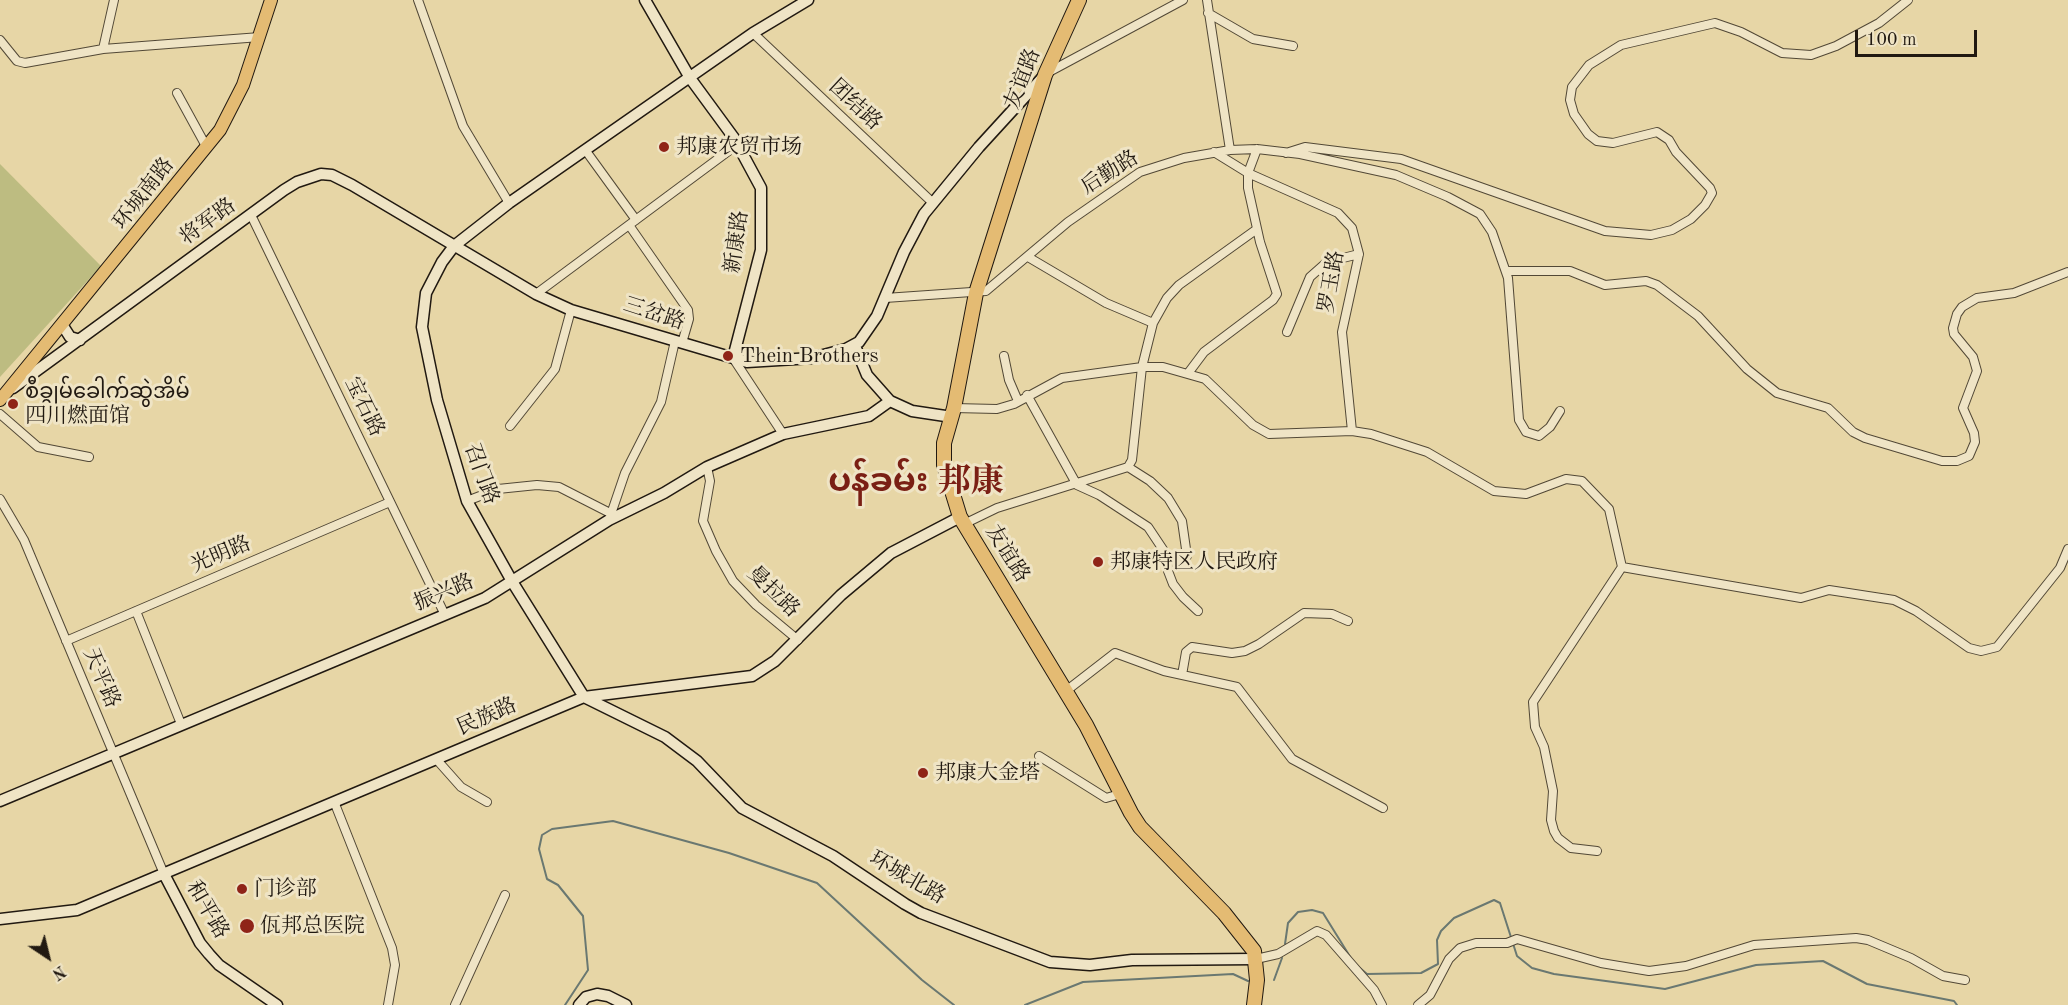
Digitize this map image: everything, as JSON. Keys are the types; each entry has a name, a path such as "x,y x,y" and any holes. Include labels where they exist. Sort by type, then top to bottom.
{"highway":[{"name":"友谊路","path":"1079,0 1045,75 976,293 953,412 944,443 944,465 962,520 1066,691 1140,827 1224,912 1242,935 1256,959"},
{"path":"1254,1005 1256,959"}],"main road":[{"name":"环城南路","path":"4,396 63,326 232,111 271,0"},
{"name":"新康路","path":"645,0 690,78 738,144 760,188 761,250 733,358"},
{"path":"454,246 509,203 753,33 808,0"},
{"path":"953,412 912,411 890,401 867,375 855,346 877,316 915,228 933,203 1045,75"},
{"name":"将军路","path":"4,396 297,182 321,174 332,175 352,184 454,246"},
{"name":"三岔路","path":"454,246 536,294 571,310 733,358 763,363 812,358 855,346"},
{"name":"召门路","path":"454,246 429,283 423,303 422,327 437,400 467,501 513,583 584,697"},
{"path":"63,326 70,337 80,340"},
{"name":"振兴路","path":"0,801 485,598 513,583 610,516 664,493 707,467 783,434 869,416 890,401"},
{"name":"民族路","path":"0,920 77,910 335,804 584,697 752,676 776,661 841,595 891,553 962,520"},
{"name":"环城北路","path":"584,697 665,737 697,761 742,808 833,856 905,904 1031,956 1050,962 1090,965 1132,960 1256,959"},
{"name":"和平路","path":"164,874 200,943 209,954 219,965 277,1005"},
{"path":"579,1005 586,998 597,994 608,996 626,1005"}],"street":[{"path":"103,49 114,0"},
{"path":"417,0 463,126 509,203"},
{"path":"1045,75 1183,0"},
{"path":"1207,0 1230,150"},
{"path":"1286,153 1305,147 1401,159 1605,231 1651,235 1672,230 1691,219 1705,205 1712,192 1710,188 1676,152 1669,140 1657,132 1613,143 1597,141 1588,134 1574,114 1570,100 1572,87 1588,65 1621,45 1715,23 1741,32 1782,53 1810,55 1836,46 1879,23 1908,0"},
{"path":"1208,13 1254,39 1293,46"},
{"name":"团结路","path":"753,33 933,203"},
{"path":"0,40 17,61 24,63 103,49 260,36"},
{"path":"177,93 206,146"},
{"path":"536,294 738,144"},
{"path":"1190,372 1204,352 1276,298 1248,188 1248,173 1257,149"},
{"name":"后勤路","path":"885,298 976,293 991,288 1068,222 1140,172 1184,158 1214,152 1257,149 1286,153"},
{"path":"467,501 498,489 537,485 559,487 610,516 625,473 661,402 679,342 689,319 688,310 586,151"},
{"name":"罗玉路","path":"1214,152 1248,173 1338,213 1353,228 1359,254 1342,332 1352,430"},
{"path":"1286,153 1396,175 1470,207 1487,222 1506,271 1510,293 1519,420 1526,432 1539,436 1550,428 1560,411"},
{"name":"宝石路","path":"251,215 445,615"},
{"path":"962,520 1128,467 1132,460 1142,367 1153,323 1167,298 1179,285 1257,229"},
{"path":"1287,332 1310,277 1327,262 1359,254"},
{"path":"1028,257 1106,303 1153,323"},
{"path":"1506,271 1570,271 1605,285 1646,281 1657,285 1698,316 1747,369 1777,393 1828,408 1853,432 1865,438 1942,461 1957,461 1969,456 1975,442 1974,433 1963,408 1977,370 1973,357 1954,334 1953,328 1957,314 1977,298 2014,293 2068,272"},
{"path":"510,426 555,369 571,310"},
{"path":"1004,356 1009,380 1018,401"},
{"path":"733,358 783,434"},
{"path":"953,412 997,409 1018,401 1062,378 1142,367 1163,367 1190,372 1205,379 1253,425 1269,434 1352,430 1427,452 1494,491 1527,494 1566,479 1582,481 1609,509 1622,567 1533,702 1535,727 1544,747 1553,791 1551,820 1554,831 1558,838 1571,848 1597,850"},
{"path":"1027,395 1077,485 1100,495 1148,527 1166,554 1168,571 1173,584 1182,597 1198,611"},
{"path":"0,414 38,447 89,457"},
{"name":"曼拉路","path":"707,467 710,481 703,521 716,551 734,581 756,605 798,640"},
{"path":"1128,467 1150,481 1168,498 1182,521 1187,556"},
{"name":"天平路","path":"0,499 24,540 164,874"},
{"name":"光明路","path":"66,641 390,502"},
{"path":"1622,567 1801,598 1829,590 1894,600 1916,610 1968,648 1981,651 1997,647 2060,568 2068,549"},
{"path":"136,611 181,724"},
{"path":"1182,675 1186,652 1192,647 1232,653 1245,651 1259,645 1304,613 1332,614 1348,621"},
{"path":"1066,691 1115,653 1182,675 1237,687 1292,759 1383,808"},
{"path":"1039,756 1106,798 1120,794"},
{"path":"437,760 460,787 487,802"},
{"path":"335,804 392,948 395,965 388,1005"},
{"path":"455,1005 506,895"},
{"path":"1256,959 1278,954 1317,931 1326,935 1374,990 1382,1005"},
{"path":"1418,1005 1430,995 1449,959 1460,948 1476,943 1507,943 1517,939 1525,939 1602,963 1649,971 1686,966 1754,945 1856,938 1868,940 1911,958 1943,976 1965,980"}],"shaded area":[{"path":"0,164 101,266 0,377"}],"waterway":[{"path":"565,1005 588,970 583,916 558,885 547,879 539,849 542,835 552,829 613,821 729,853 817,883 922,980 954,1005"},
{"path":"1285,944 1288,923 1298,912 1312,910 1323,913 1354,963 1367,974 1421,973 1438,964 1437,940 1441,931 1454,918 1494,900 1500,903 1517,956 1532,968 1554,974 1665,989 1756,965 1823,961 1867,984 1954,1001 1957,1005"},
{"path":"1274,980 1282,958"},
{"path":"1025,1005 1083,982 1233,974 1248,981"}],"place":[{"name":"邦康农贸市场","path":"664,147"},
{"name":"Thein Brothers","path":"728,356"},
{"name":"စီချွမ်ခေါက်ဆွဲအိမ် 四川燃面馆","path":"13,404"},
{"name":"邦康特区人民政府","path":"1098,562"},
{"name":"邦康大金塔","path":"923,773"},
{"name":"门诊部","path":"242,889"},
{"name":"佤邦总医院","path":"247,926"}],"district":[{"name":"ပန်ခမ်း 邦康","path":"916,482"}]}
